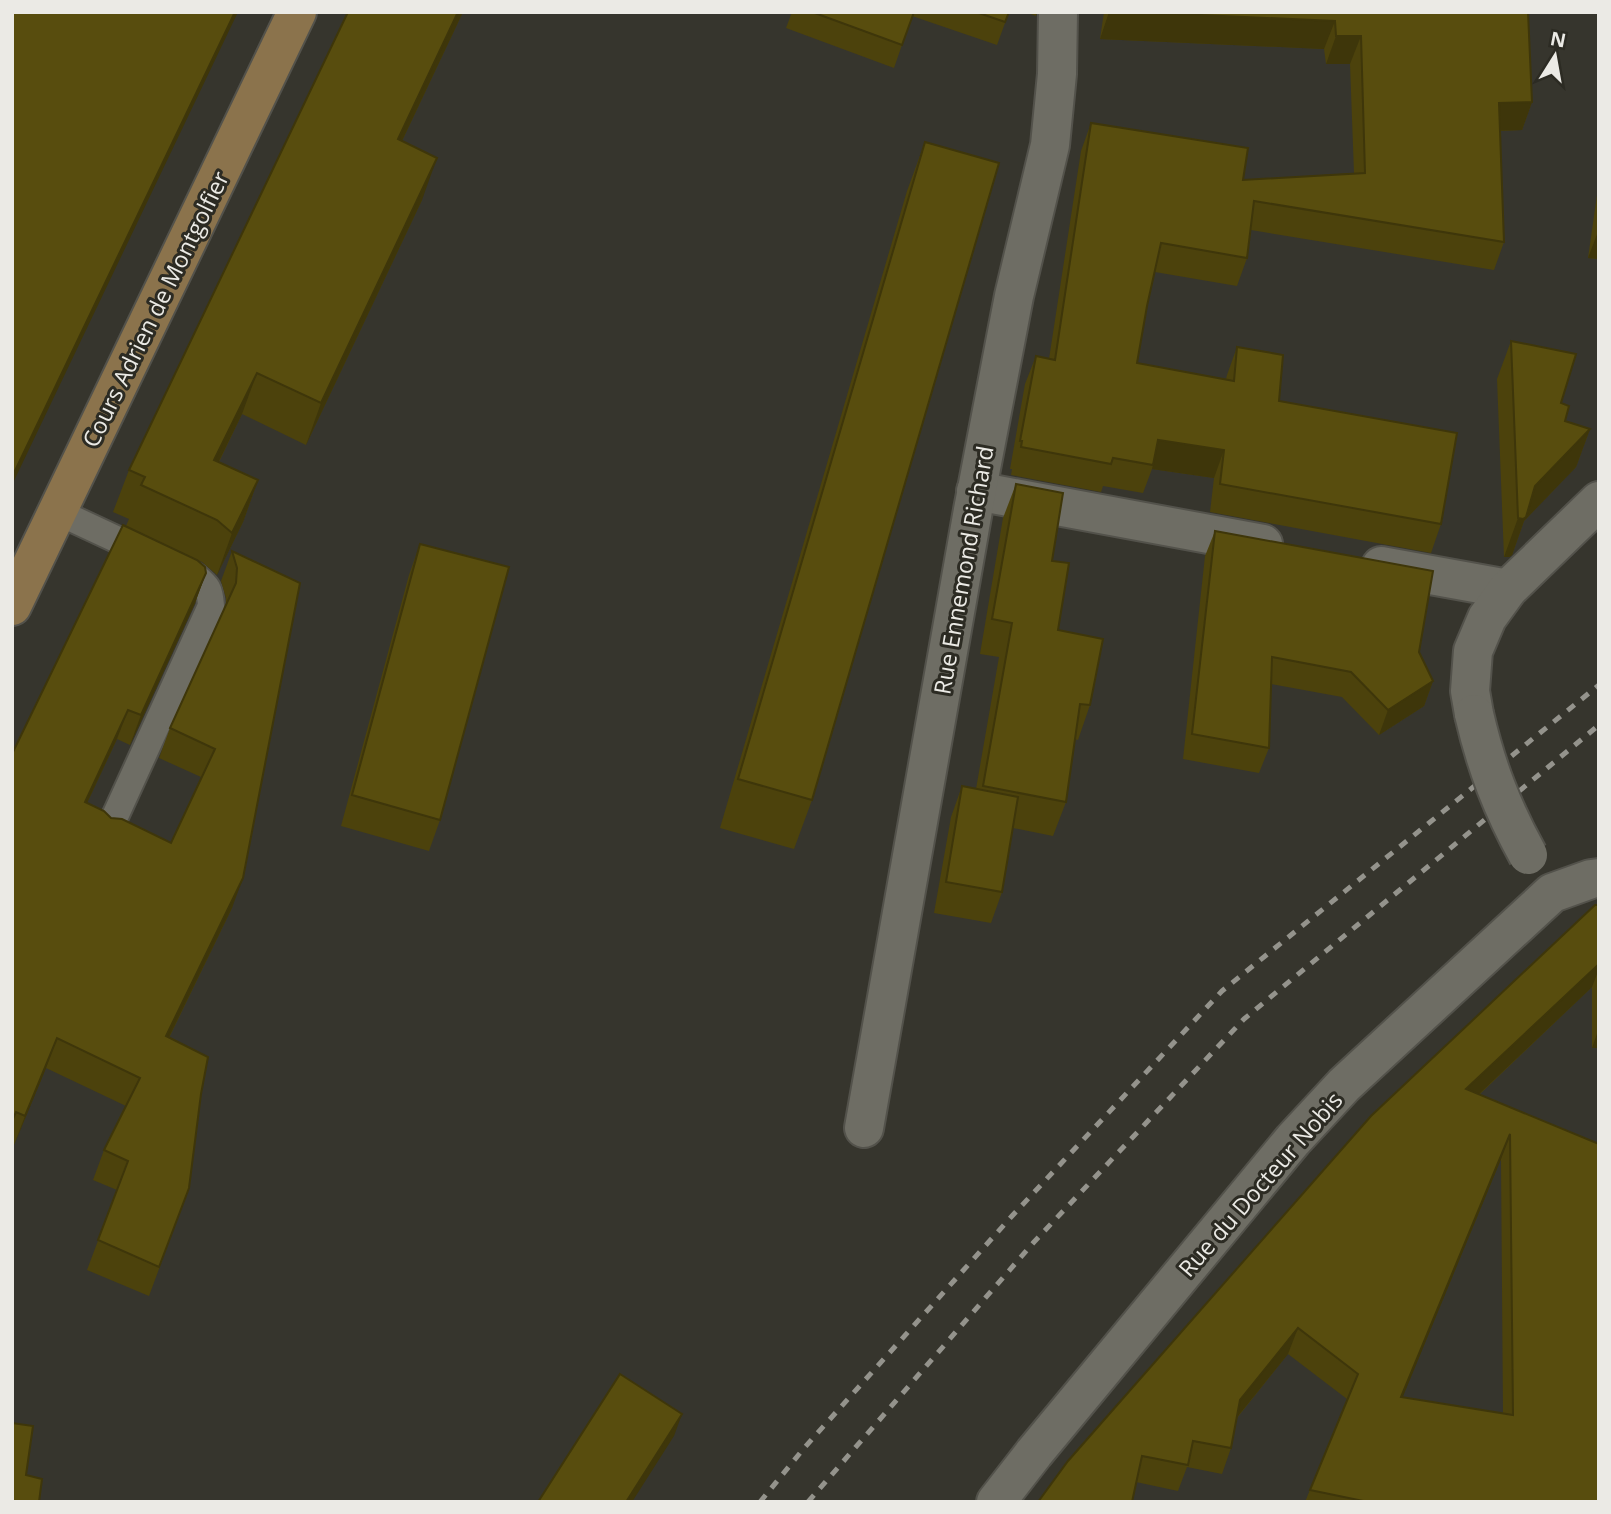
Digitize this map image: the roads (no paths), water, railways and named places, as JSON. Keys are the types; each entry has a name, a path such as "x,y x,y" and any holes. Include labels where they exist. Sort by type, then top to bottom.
{"main road":[{"name":"Cours Adrien de Montgolfier","path":"12,606 298,12"}],"street":[{"name":"Rue Ennemond Richard","path":"864,1128 976,491 1014,296 1050,145 1057,74 1058,12"},
{"path":"976,491 1290,549"},
{"path":"1599,501 1507,589 1487,618 1474,651 1471,691 1480,742 1494,787 1528,855 1552,893 1599,878"},
{"path":"1344,559 1507,589"},
{"name":"Rue du Docteur Nobis","path":"996,1502 1293,1140 1344,1085 1552,893"}],"lane":[{"path":"58,512 195,576 208,587 211,596 211,606 107,834"}],"railway":[{"path":"760,1502 805,1447 1012,1216 1222,991 1599,685"},
{"path":"808,1502 1034,1242 1244,1019 1599,725"}]}
